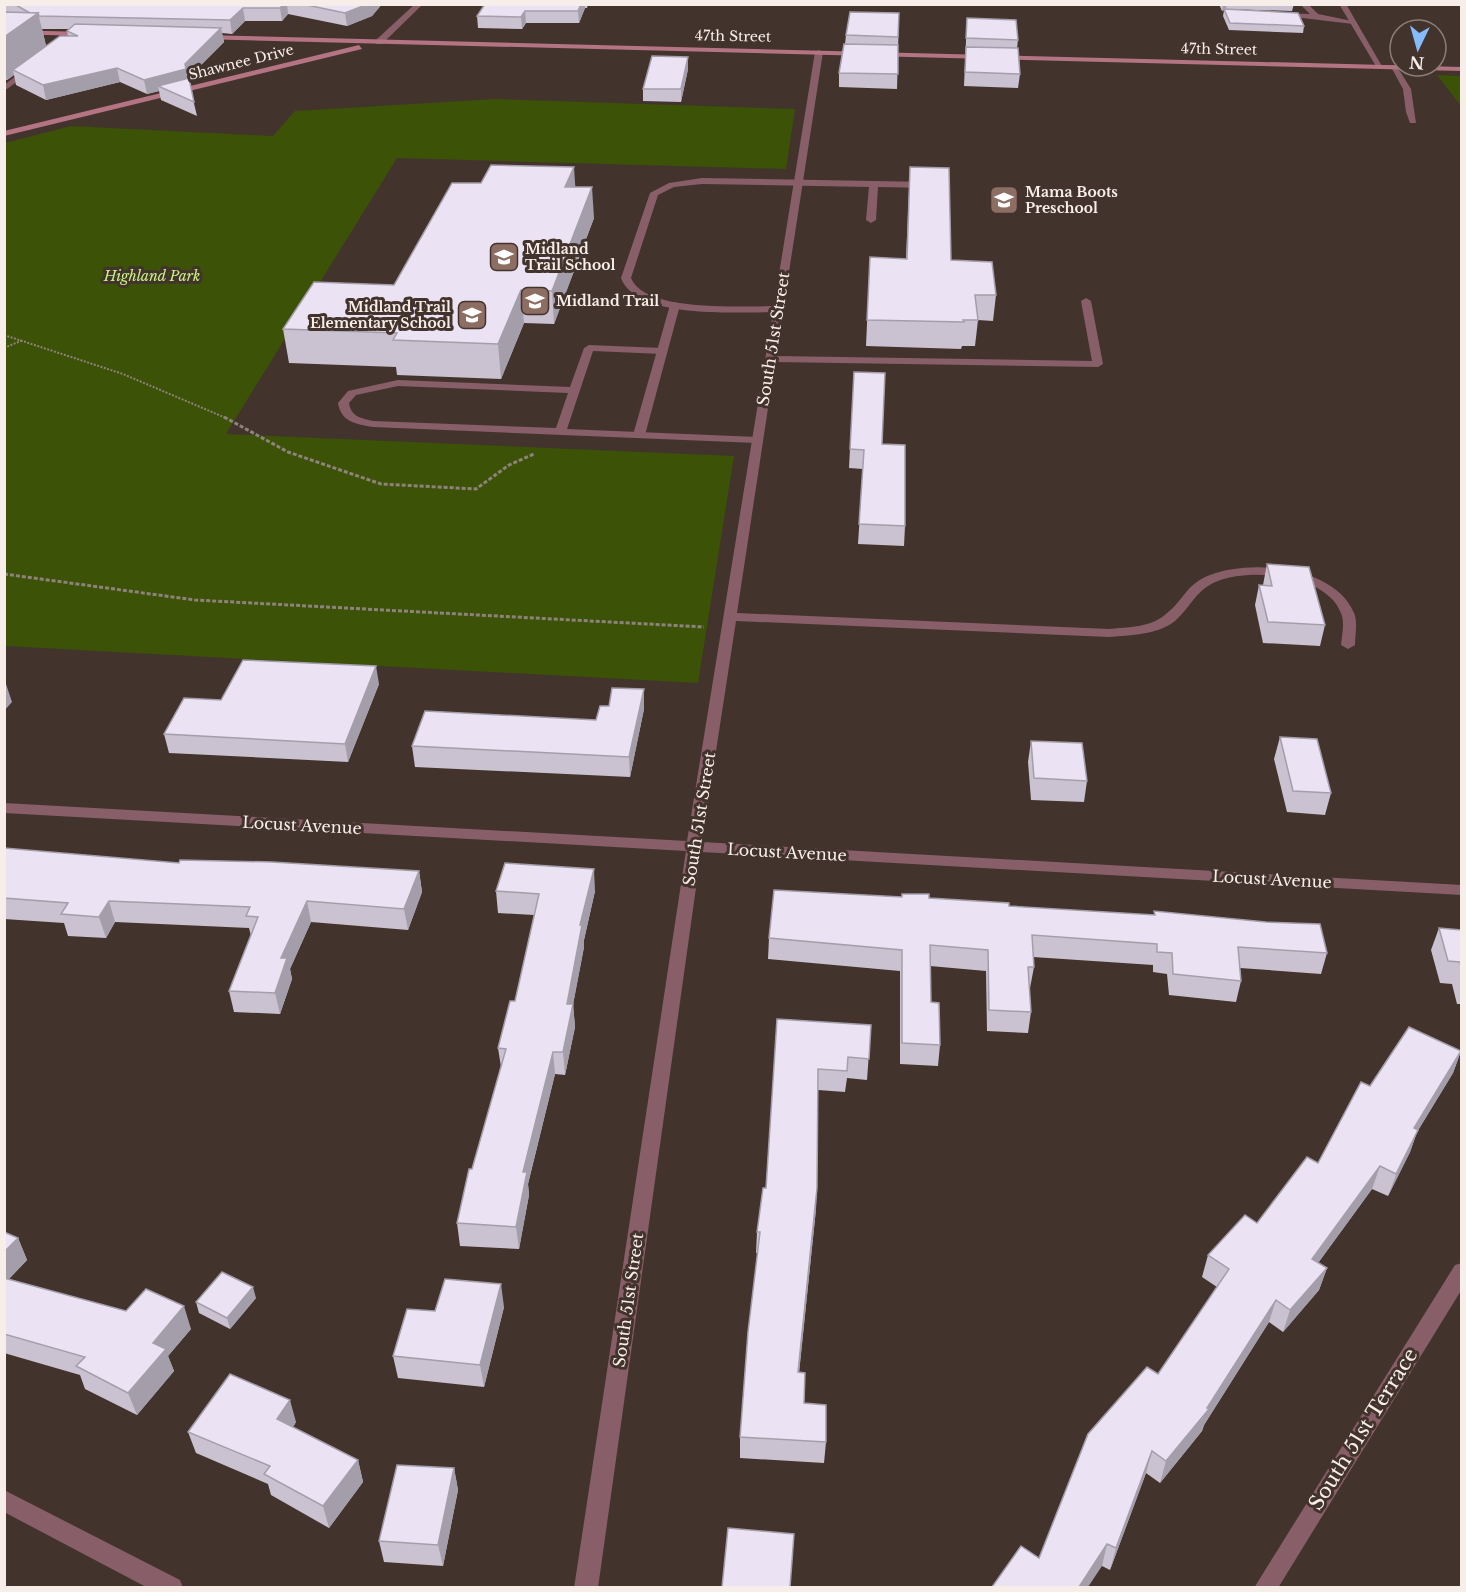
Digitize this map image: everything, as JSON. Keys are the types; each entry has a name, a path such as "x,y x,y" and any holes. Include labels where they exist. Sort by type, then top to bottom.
{"main road":[{"path":"4,32 99,34"},
{"name":"47th Street","path":"189,37 1388,67"},
{"path":"304,60 316,45 306,40"},
{"name":"Shawnee Drive","path":"4,134 379,42"}],"street":[{"path":"379,42 420,4"},
{"path":"1303,4 1316,16"},
{"path":"1342,4 1380,66"},
{"path":"1271,14 1316,16 1353,22"},
{"path":"64,43 76,34"},
{"name":"South 51st Street","path":"586,1587 694,846 819,52"},
{"path":"4,89 39,63"},
{"path":"1400,78 1408,90 1407,110 1413,121"},
{"path":"777,309 675,305 647,298 631,289 626,279 654,194 672,185 702,181 933,185"},
{"path":"872,220 874,184"},
{"path":"770,359 1098,364 1086,301"},
{"path":"639,435 675,305"},
{"path":"560,432 589,348 662,351"},
{"path":"575,390 398,383 352,393 343,403 344,412 352,420 373,424 757,440"},
{"path":"730,623 1108,633 1150,628 1170,618 1200,585 1227,574 1257,572 1303,576 1334,592 1348,613 1348,645"},
{"name":"Locust Avenue","path":"4,808 1461,890"},
{"name":"South 51st Terrace","path":"1265,1587 1461,1270"},
{"path":"4,1500 172,1587"}],"path":[{"path":"4,335 24,339 123,374 211,410 288,452 381,484 476,489 509,465 540,451"},
{"path":"4,348 24,339"},
{"path":"4,574 195,600 730,623"}],"green space":[{"path":"1461,76 1461,106 1439,78"},
{"name":"Highland Park","path":"496,99 795,109 786,169 397,158 226,434 734,456 698,683 5,646 5,143 71,126 273,136 295,111"}],"building":[{"path":"14,4 284,4 280,8 243,8 230,20 39,16 38,13 30,13"},
{"path":"302,4 368,4 345,13"},
{"path":"485,4 581,4 578,11 525,11 521,17 477,16"},
{"path":"1224,9 1298,13 1304,26 1230,23"},
{"path":"4,12 38,13 4,37"},
{"path":"850,12 899,13 898,37 846,35"},
{"path":"967,18 1016,20 1018,40 966,38"},
{"path":"75,24 221,28 185,64 186,69 144,80 117,68 43,85 13,70 60,36 78,36 67,31"},
{"path":"844,44 898,45 898,74 839,73"},
{"path":"966,47 1018,48 1020,74 965,72"},
{"path":"652,56 688,57 681,89 643,89"},
{"path":"189,78 194,102 158,86"},
{"path":"491,165 574,167 565,187 592,187 552,291 521,290 498,344 393,340 397,333 283,329 314,282 394,285 452,183 481,183"},
{"path":"910,167 949,168 951,260 992,262 996,295 975,295 978,320 963,320 964,322 867,320 870,257 907,259"},
{"path":"854,372 885,373 882,444 905,445 905,526 859,524 864,450 850,449"},
{"path":"1267,564 1309,567 1325,625 1268,622 1259,585 1272,586"},
{"path":"243,660 376,666 345,744 164,734 184,698 221,700"},
{"path":"612,688 644,689 629,757 412,746 425,711 596,720 600,706 609,706"},
{"path":"1280,737 1317,739 1331,793 1293,791"},
{"path":"1031,741 1082,743 1087,781 1034,778"},
{"path":"4,848 179,863 180,860 272,862 419,871 404,909 307,901 281,958 287,958 275,993 229,991 258,917 246,916 250,907 109,901 99,917 61,914 68,903 4,898"},
{"path":"505,863 594,869 580,925 582,925 567,1004 573,1004 563,1052 553,1052 523,1172 527,1172 516,1227 457,1223 469,1169 472,1169 506,1049 498,1048 510,1001 515,1001 539,894 496,891"},
{"path":"774,890 902,897 902,894 929,894 929,898 1009,903 1009,906 1155,915 1154,911 1266,922 1320,924 1327,953 1238,947 1241,981 1173,974 1172,953 1157,952 1157,944 1032,935 1034,967 1028,967 1031,1012 989,1010 988,950 930,945 931,1002 939,1003 940,1045 902,1043 902,950 769,938"},
{"path":"1439,928 1461,930 1461,968 1460,962 1448,961"},
{"path":"777,1019 871,1025 869,1059 848,1057 847,1071 818,1069 817,1188 798,1372 805,1373 804,1403 826,1405 826,1442 740,1437 748,1332 760,1232 757,1232 763,1188 766,1188"},
{"path":"1409,1027 1461,1051 1414,1128 1418,1130 1396,1174 1380,1166 1312,1259 1327,1268 1290,1310 1276,1300 1207,1408 1209,1409 1166,1461 1152,1451 1116,1548 1107,1544 1079,1587 992,1587 1021,1546 1039,1558 1088,1434 1147,1367 1158,1374 1229,1269 1208,1255 1245,1215 1257,1223 1307,1157 1318,1163 1361,1082 1370,1086"},
{"path":"4,1232 18,1238 4,1252"},
{"path":"222,1272 253,1287 227,1318 196,1302"},
{"path":"4,1278 126,1311 146,1289 184,1306 153,1343 166,1349 128,1393 76,1366 85,1357 4,1334"},
{"path":"445,1279 501,1284 480,1365 393,1356 407,1309 435,1311"},
{"path":"230,1374 290,1400 277,1419 358,1460 323,1506 264,1474 270,1466 188,1432"},
{"path":"397,1465 454,1468 438,1545 379,1541"},
{"path":"728,1528 794,1534 790,1587 722,1587"}],"place":[{"name":"Mama Boots Preschool","path":"1004,200"},
{"name":"Midland Trail School","path":"504,257"},
{"name":"Midland Trail","path":"535,301"},
{"name":"Midland Trail Elementary School","path":"472,315"}]}
